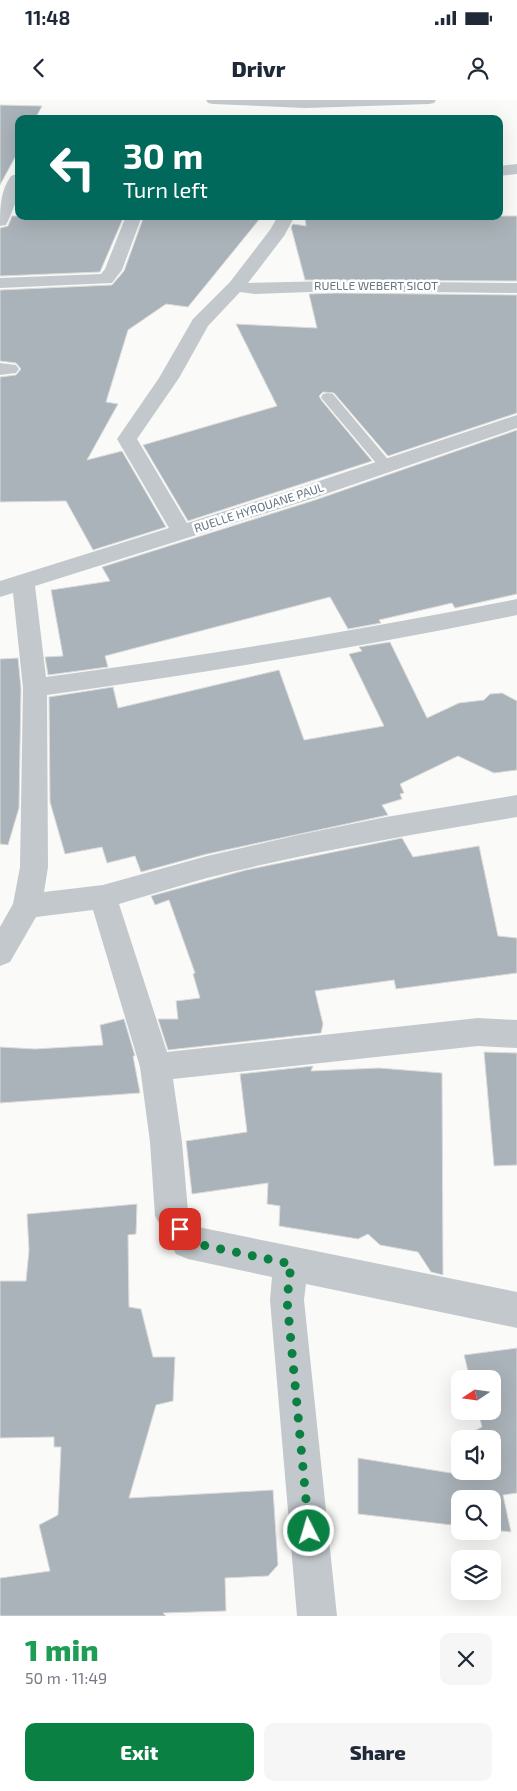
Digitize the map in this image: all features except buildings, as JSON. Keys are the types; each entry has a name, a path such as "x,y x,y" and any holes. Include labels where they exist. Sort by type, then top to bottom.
{"street":[{"path":"213,100 305,104 429,100"},
{"path":"503,171 517,169"},
{"path":"0,178 15,179"},
{"path":"0,221 15,186"},
{"path":"0,283 106,278 113,270 132,220"},
{"path":"182,532 126,439 169,378 200,323 236,286 278,232 285,220"},
{"name":"RUELLE WEBERT SICOT","path":"236,286 255,289 336,286 517,288"},
{"name":"RUELLE HYROUANE PAUL","path":"0,589 306,493 517,421"},
{"path":"0,953 27,906 34,867 35,688 23,583"},
{"path":"35,688 149,672 363,637 517,607"},
{"path":"27,906 103,897 207,867 298,846 386,828 517,806"},
{"path":"103,897 156,1067 166,1142 172,1216 188,1242 517,1310"},
{"path":"156,1067 478,1032 517,1034"},
{"path":"291,1264 287,1300 317,1616"}],"lane":[{"path":"328,397 386,466"}],"route":[{"path":"180,1229 188,1242 291,1264 287,1300 309,1531"}]}
